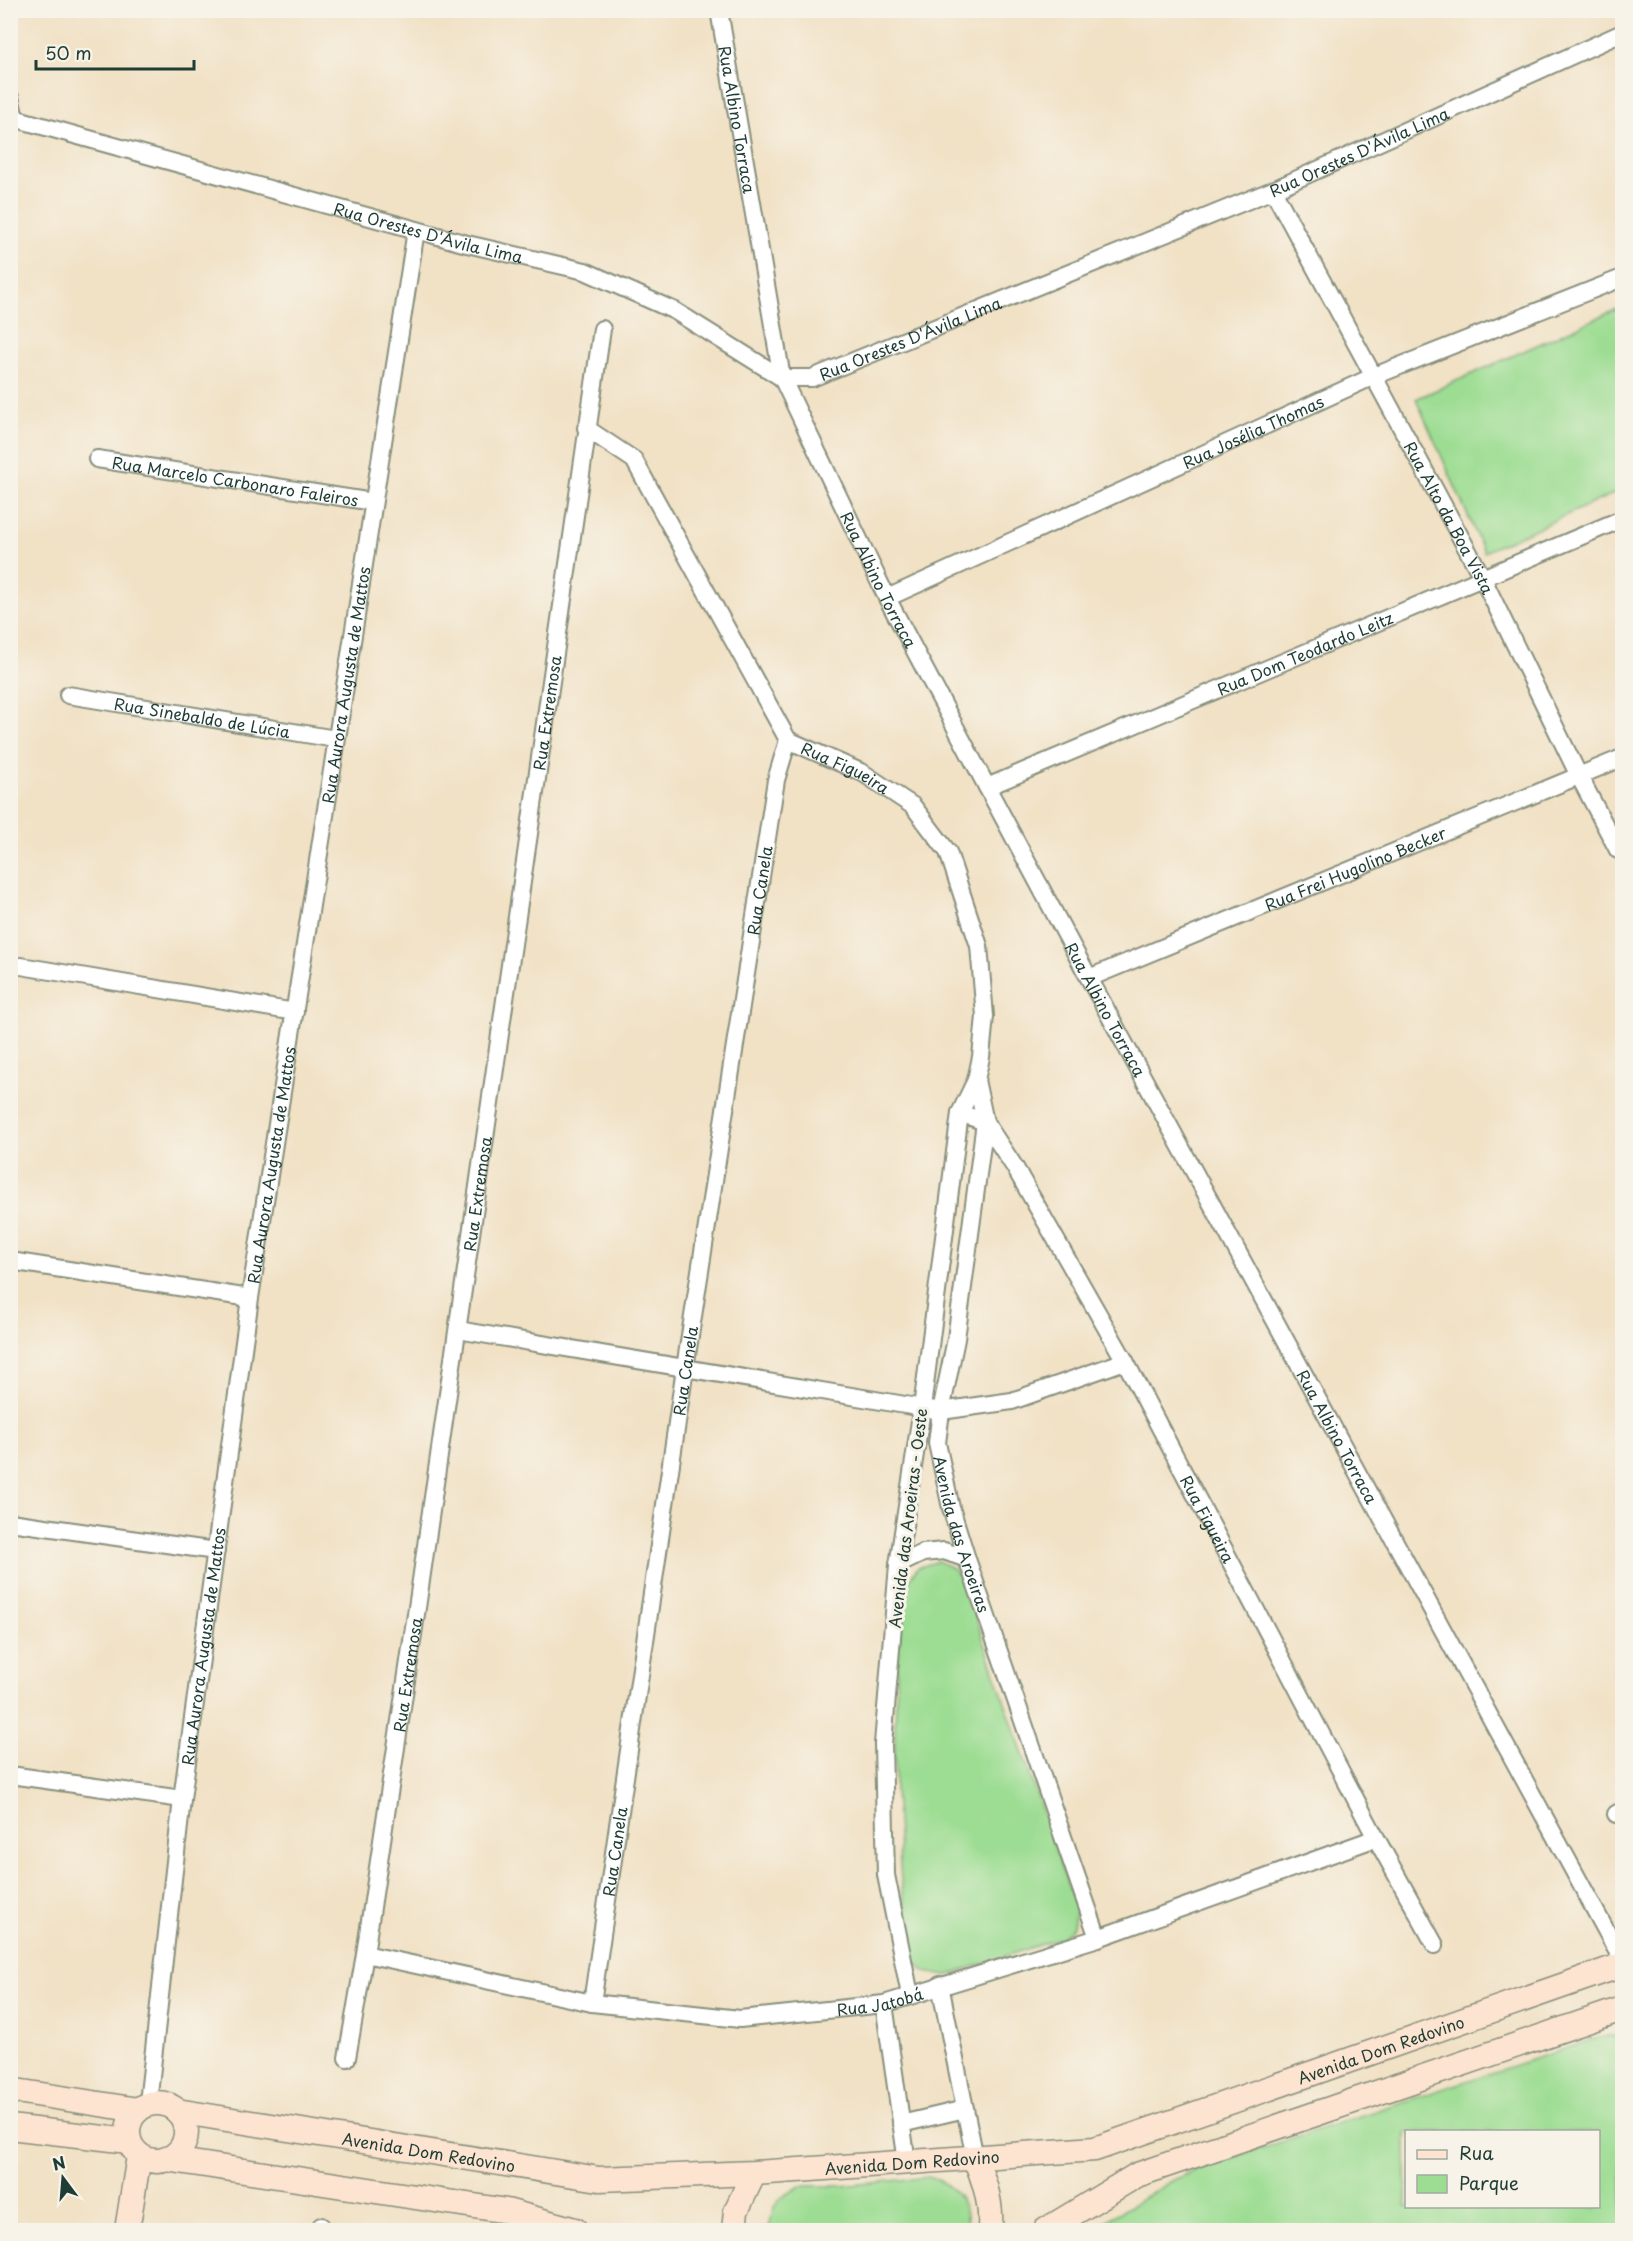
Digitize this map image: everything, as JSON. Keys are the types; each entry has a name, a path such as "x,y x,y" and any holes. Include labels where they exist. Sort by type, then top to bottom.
{"street":[{"name":"Rua Albino Torraca","path":"718,10 782,378 887,598 987,787 1623,1960"},
{"name":"Rua Orestes D'Ávila Lima","path":"13,117 466,244 585,271 675,311 782,378 812,378 1273,190 1623,33"},
{"path":"10,98 13,117"},
{"name":"Rua Alto da Boa Vista","path":"1273,190 1482,577 1579,776 1618,850"},
{"name":"Rua Aurora Augusta de Mattos","path":"143,2107 250,1298 416,230"},
{"name":"Rua Josélia Thomas","path":"887,598 1372,377 1623,278"},
{"name":"Rua Extremosa","path":"347,2058 365,1954 458,1330 550,700 586,428 602,330"},
{"name":"Rua Figueira","path":"586,428 634,460 788,740 863,773 914,806 948,852 979,946 985,1016 981,1058 976,1080"},
{"name":"Rua Marcelo Carbonaro Faleiros","path":"97,459 373,502"},
{"name":"Rua Dom Teodardo Leitz","path":"987,787 1623,519"},
{"name":"Rua Sinebaldo de Lúcia","path":"68,695 336,739"},
{"name":"Rua Canela","path":"592,2003 776,780 788,740"},
{"name":"Rua Frei Hugolino Becker","path":"1089,978 1623,758"},
{"path":"21,966 295,1012"},
{"name":"Avenida das Aroeiras - Oeste","path":"910,1995 886,1875 883,1744 898,1565 922,1408 960,1113 976,1080"},
{"name":"Avenida das Aroeiras","path":"976,1080 985,1122 956,1339 941,1411 937,1443 951,1508 967,1559 1098,1938"},
{"path":"960,1113 985,1122"},
{"name":"Rua Figueira","path":"985,1122 1014,1166 1125,1361 1376,1839 1435,1945"},
{"path":"10,1261 250,1298"},
{"path":"458,1330 941,1411 1012,1401 1125,1361"},
{"path":"10,1522 216,1551"},
{"path":"898,1565 922,1554 944,1551 967,1559"},
{"path":"10,1775 182,1799"},
{"name":"Rua Jatobá","path":"365,1954 592,2003 740,2019 884,2004 1098,1938 1376,1839"},
{"name":"Avenida Dom Redovino","path":"177,2111 599,2179 754,2174 1095,2149 1623,1965"},
{"path":"940,1985 975,2158 992,2213 990,2230"},
{"path":"884,2004 907,2162"},
{"path":"1046,2230 1137,2175 1623,2009"},
{"path":"10,2090 143,2107 158,2102 169,2105 183,2118 185,2138 182,2147 175,2154 157,2161 148,2160 134,2148 10,2127"},
{"path":"128,2230 134,2148 129,2124 143,2107"},
{"path":"901,2124 965,2109"},
{"path":"166,2159 507,2211 575,2230"},
{"path":"734,2230 736,2211 754,2174"}],"green space":[{"path":"1622,307 1622,490 1484,552 1416,399"},
{"path":"938,1561 954,1569 964,1583 1076,1909 1073,1926 1063,1937 946,1976 926,1972 912,1960 901,1880 895,1791 898,1650 907,1583 917,1568"},
{"path":"1607,2035 1622,2038 1622,2230 1091,2230 1192,2171"},
{"path":"929,2177 946,2185 958,2196 965,2212 966,2230 768,2230 774,2207 781,2198 800,2186 842,2186"}]}
